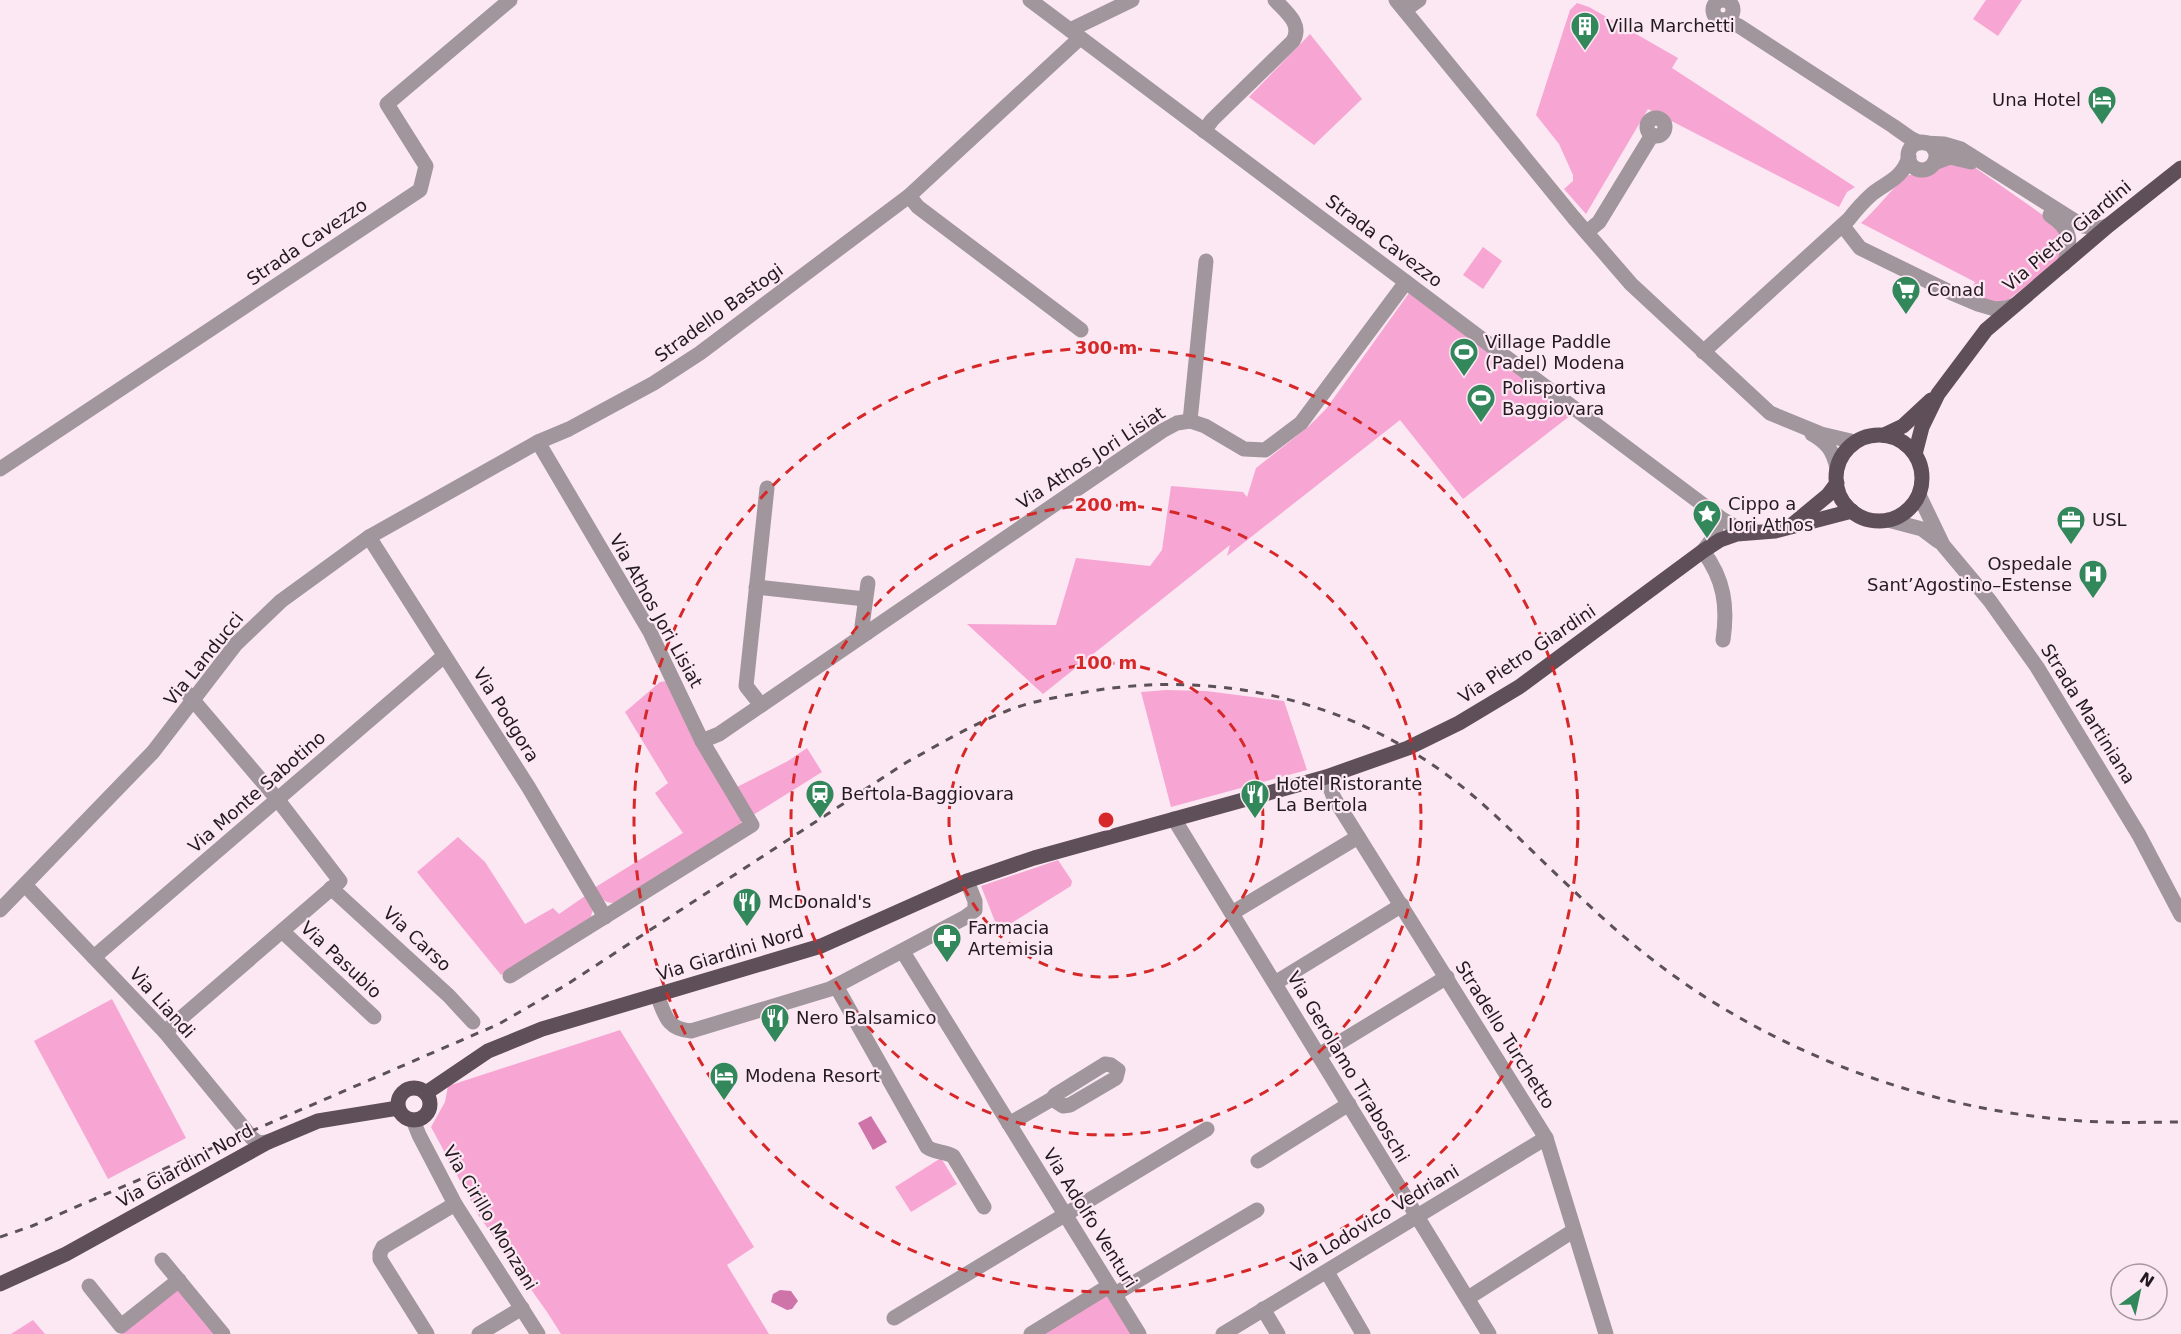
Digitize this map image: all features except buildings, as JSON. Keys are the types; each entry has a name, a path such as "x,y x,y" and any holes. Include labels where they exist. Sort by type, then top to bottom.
{"main road":[{"name":"Via Pietro Giardini","path":"1855,442 1867,436 1884,435 1903,426 1938,394 1986,330 2109,225 2181,168"},
{"name":"Via Pietro Giardini","path":"1919,495 1922,482 1921,467 1915,454 1922,427 1938,394"},
{"path":"1884,435 1900,440 1915,454"},
{"path":"1790,527 1828,495 1844,454 1855,442"},
{"path":"1837,476 1842,499 1852,511 1864,518 1877,521 1888,520 1906,511 1919,495"},
{"name":"Via Pietro Giardini","path":"1326,777 1408,748 1459,723 1519,687 1720,540 1737,534 1790,527 1852,511"},
{"name":"Via Giardini Nord","path":"0,1284 66,1254 268,1142 318,1121 398,1108 399,1098 405,1091 418,1089 426,1093 488,1051 542,1029 821,946 967,881 1070,847 1326,777"},
{"path":"398,1108 404,1117 413,1120 424,1117 430,1103 426,1093"}],"street":[{"name":"Strada Cavezzo","path":"0,469 420,190 426,166 387,104 510,0"},
{"name":"Strada Cavezzo","path":"1030,0 1714,513 1734,526 1761,532"},
{"name":"Stradello Bastogi","path":"538,442 568,429 654,383 700,353 909,196 1075,34 1132,0"},
{"path":"1204,130 1293,41 1297,34 1296,24 1275,0"},
{"path":"1419,0 1400,5 1631,284 1770,413 1821,434 1855,442"},
{"path":"1733,20 1902,133 1914,156 1925,170 1950,156 1969,161 2058,221 2066,229 2069,239 2064,264"},
{"path":"1587,232 1599,222 1652,135"},
{"path":"1703,352 1846,223 1856,209 1875,192 1884,188 1914,156 1944,144 1961,149 2084,226 2101,228 2109,225"},
{"path":"1914,156 1935,150 1934,163"},
{"path":"909,196 918,207 1081,330"},
{"path":"1846,223 1860,248 1978,304 1995,309 2015,305"},
{"name":"Via Athos Jori Lisiat","path":"1190,421 1206,261"},
{"name":"Via Athos Jori Lisiat","path":"538,442 650,632 702,741 719,735 1162,431 1177,423 1190,421 1205,426 1244,449 1265,450 1301,423 1406,282"},
{"path":"1797,425 1827,443 1834,453 1837,476"},
{"name":"Via Landucci","path":"0,910 153,752 191,697 249,631 281,601 369,537 538,442"},
{"path":"761,705 746,686 767,488"},
{"name":"Strada Martiniana","path":"1919,495 1943,545 1990,602 2037,667 2139,835 2181,915"},
{"path":"1714,513 1717,530 1703,551 1716,568 1723,596 1726,621 1723,640"},
{"name":"Strada Martiniana","path":"1888,520 1922,529 1943,545"},
{"name":"Via Podgora","path":"369,537 529,788 605,917"},
{"path":"867,583 862,626 867,633"},
{"path":"756,587 866,599"},
{"name":"Via Monte Sabotino","path":"94,957 444,656"},
{"name":"Via Carso","path":"191,697 278,800 336,884 473,1022"},
{"path":"510,976 752,825 702,741"},
{"name":"Stradello Turchetto","path":"1326,777 1334,798 1546,1138 1606,1334"},
{"name":"Via Gerolamo Tiraboschi","path":"1174,819 1489,1334"},
{"path":"1232,913 1358,837"},
{"path":"657,995 668,1022 683,1031 691,1031 836,986 903,952 975,910 975,902 967,881"},
{"name":"Via Pasubio","path":"165,1032 336,884"},
{"name":"Via Liandi","path":"25,885 165,1032 252,1138 259,1143 268,1142"},
{"path":"1275,983 1401,905"},
{"name":"Via Pasubio","path":"282,931 374,1017"},
{"name":"Via Adolfo Venturi","path":"903,952 1138,1334"},
{"path":"1319,1054 1446,977"},
{"path":"836,986 927,1147 933,1151 949,1153 953,1156 984,1207"},
{"path":"1009,1124 1052,1099"},
{"path":"1258,1161 1349,1104"},
{"name":"Via Cirillo Monzani","path":"413,1120 455,1204 538,1334"},
{"path":"894,1318 1207,1128"},
{"name":"Via Lodovico Vedriani","path":"1223,1334 1546,1138"},
{"path":"427,1334 380,1258 380,1253 383,1247 455,1204"},
{"path":"1031,1334 1257,1210"},
{"path":"1468,1298 1573,1231"},
{"path":"162,1260 223,1334"},
{"path":"1327,1272 1363,1334"},
{"path":"89,1286 121,1326 179,1281"},
{"path":"479,1334 522,1308"},
{"path":"1263,1310 1278,1334"}],"shaded area":[{"path":"1986,0 2022,0 1998,36 1973,19"},
{"path":"1577,3 1589,7 1678,58 1672,68 1855,187 1847,192 1839,207 1648,109 1586,214 1564,189 1573,181 1573,175 1559,144 1536,115 1570,10"},
{"path":"1310,34 1362,99 1314,145 1249,97"},
{"path":"1946,161 1970,164 2057,225 2063,232 2062,254 2056,262 2007,301 1993,301 1974,295 1970,292 1975,282 1861,223 1908,175 1928,176 1936,172"},
{"path":"1483,247 1502,261 1483,289 1463,275"},
{"name":"Polisportiva Baggiovara","path":"1409,293 1571,415 1463,499 1400,420 1227,556 1230,545 1043,694 967,624 1056,625 1076,558 1150,566 1162,550 1171,486 1243,492 1247,497 1256,468 1308,427 1326,409"},
{"path":"666,681 742,819 740,826 616,903 608,902 600,897 594,888 683,833 655,793 668,783 625,712 660,682"},
{"path":"1206,691 1284,701 1307,770 1171,807 1141,692"},
{"path":"807,748 822,772 753,815 737,787 788,761"},
{"path":"458,837 485,862 525,924 553,908 559,914 585,896 593,909 591,917 501,975 417,872"},
{"path":"1058,860 1072,881 1071,886 1002,929 998,929 981,886"},
{"path":"112,999 186,1138 108,1179 34,1041"},
{"path":"620,1030 754,1247 727,1265 769,1334 561,1334 479,1216 431,1127 445,1102 448,1086"},
{"path":"871,1116 887,1142 873,1150 858,1123"},
{"path":"941,1158 957,1184 911,1212 895,1187"},
{"path":"182,1284 223,1334 120,1334"},
{"path":"1110,1286 1139,1334 1031,1334"},
{"path":"780,1290 791,1291 798,1301 792,1309 787,1310 771,1302 773,1294"},
{"path":"33,1320 45,1334 11,1334"}],"railway":[{"path":"0,1237 32,1226 499,1024 566,985 907,762 957,734 1009,710 1039,701 1142,685 1191,685 1240,690 1289,700 1336,714 1381,734 1424,759 1465,789 1606,921 1640,950 1694,990 1757,1028 1851,1070 1950,1101 2001,1111 2103,1122 2181,1122"}],"place":[{"name":"Villa Marchetti","path":"1585,52"},
{"name":"Una Hotel","path":"2102,126"},
{"name":"Conad","path":"1906,316"},
{"name":"Village Paddle (Padel) Modena","path":"1464,378"},
{"name":"Polisportiva Baggiovara","path":"1481,424"},
{"name":"Cippo a Iori Athos","path":"1707,540"},
{"name":"USL","path":"2071,546"},
{"name":"Ospedale Sant’Agostino–Estense","path":"2093,600"},
{"name":"Bertola-Baggiovara","path":"820,820"},
{"name":"Hotel Ristorante La Bertola","path":"1255,820"},
{"name":"McDonald's","path":"747,928"},
{"name":"Farmacia Artemisia","path":"947,964"},
{"name":"Nero Balsamico","path":"775,1044"},
{"name":"Modena Resort","path":"724,1102"}]}
